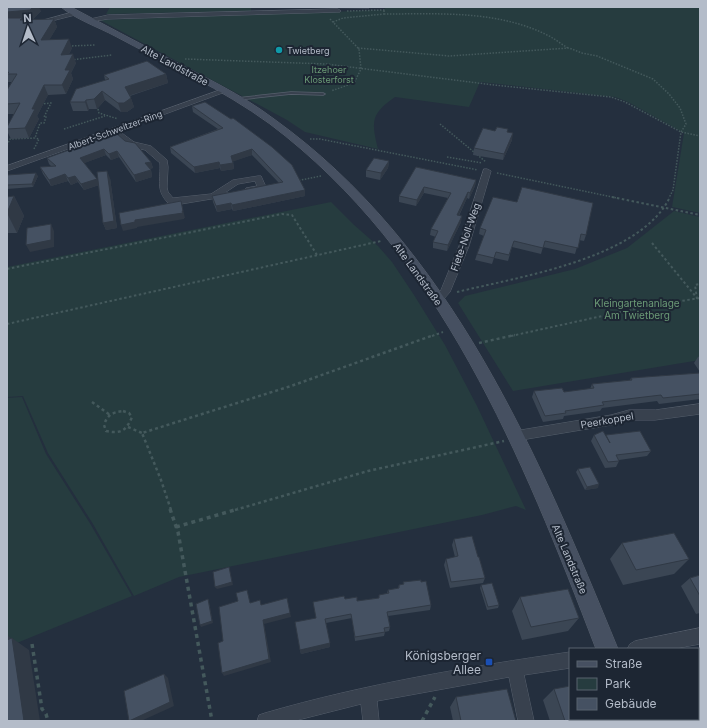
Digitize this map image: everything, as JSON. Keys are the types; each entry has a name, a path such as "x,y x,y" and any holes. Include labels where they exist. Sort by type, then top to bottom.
{"street":[{"name":"Alte Landstraße","path":"64,7 223,91 272,122 333,174 363,203 393,238 439,298 495,396 550,510 607,648"},
{"path":"89,20 108,17 338,11"},
{"path":"34,23 77,14"},
{"name":"Albert-Schweitzer-Ring","path":"7,169 223,91"},
{"path":"114,131 130,143 148,148 164,162 162,182 166,195 171,202 213,196 262,187 258,178 236,182 213,196"},
{"name":"Fiete-Noll-Weg","path":"439,298 445,292 464,246 489,166"},
{"name":"Peerkoppel","path":"515,438 611,420 629,415 655,415 700,409"},
{"path":"640,648 700,636"},
{"path":"265,721 298,711 445,680 569,660"},
{"path":"514,668 526,721"},
{"path":"368,696 371,721"}],"lane":[{"path":"237,99 291,93 323,94"}],"path":[{"path":"384,7 384,14"},
{"path":"338,11 384,10"},
{"path":"322,11 358,48 362,69 354,83 323,94"},
{"path":"333,22 343,18 384,14 448,13 494,18 516,23 558,40 569,48 582,53 597,56 653,79 669,94 680,108 686,124 681,132 673,190 665,207 643,229 620,244 569,265 439,298"},
{"path":"67,46 96,45"},
{"path":"358,48 449,56 569,48"},
{"path":"70,60 112,55"},
{"path":"160,57 326,64 610,97 625,102 681,132 700,136"},
{"path":"7,145 10,139 34,138 40,123 44,123 46,117 44,117 51,103 36,104"},
{"path":"98,109 99,113 105,116 131,125"},
{"path":"64,128 105,116"},
{"path":"440,124 489,166"},
{"path":"447,157 489,166"},
{"path":"291,182 333,174"},
{"path":"665,207 700,215"},
{"path":"7,269 282,214 292,215 318,255"},
{"path":"7,324 393,238"},
{"path":"652,243 698,299"},
{"path":"698,299 695,285 700,284"},
{"path":"467,346 643,307 698,299"},
{"path":"128,427 142,432 291,386 419,339 457,328"},
{"path":"92,402 110,415"},
{"path":"118,411 122,411 129,413 132,419 128,427 116,433 106,430 104,422 110,415 118,411"},
{"path":"142,432 161,480 176,527 212,721"},
{"path":"176,527 368,471 515,438"},
{"path":"32,644 42,709 46,714 48,721"},
{"path":"422,721 445,680"}],"green space":[{"path":"110,7 251,7 251,11 106,14"},
{"name":"Itzehoer Klosterforst","path":"386,7 700,7 700,213 672,207 684,133 628,102 615,97 480,82 469,107 395,97 381,108 375,119 374,131 378,149 305,132 287,120 100,20 384,10"},
{"path":"331,202 378,246 392,262 414,295 445,345 477,406 526,510 516,506 482,515 179,577 134,596 93,524 48,453 23,396 7,397 7,267"},
{"name":"Kleingartenanlage Am Twietberg","path":"674,211 700,217 700,360 513,391 458,303 465,296 575,269 627,248"},
{"path":"22,397 46,454 91,525 132,596 7,647 7,398"}],"building":[{"path":"7,7 33,7 30,10 7,12"},
{"path":"7,18 22,18 20,20 54,19 41,40 69,39 61,55 73,54 65,70 70,70 62,85 44,85 32,109 35,109 25,128 7,129 20,103 7,104 7,90 17,74 7,74 9,72 7,73"},
{"path":"147,61 166,74 125,87 131,98 124,103 118,103 102,91 94,99 86,100 85,102 70,102 76,89 109,79 104,75"},
{"path":"205,102 231,119 233,118 272,147 292,165 305,190 232,205 231,203 216,206 212,196 283,182 252,149 231,156 233,163 220,165 219,162 194,167 170,147 223,128 192,106"},
{"path":"497,127 508,129 507,132 513,133 504,154 474,148 483,128 495,131"},
{"path":"116,133 125,141 135,143 151,162 145,163 151,170 134,175 117,151 109,154 104,149 80,158 97,179 81,184 75,176 68,178 65,174 49,180 40,167 56,166 47,158"},
{"path":"374,158 389,161 381,173 366,170"},
{"path":"416,167 476,180 470,193 468,192 457,215 462,216 448,245 433,242 438,231 431,229 451,193 424,187 417,200 399,196"},
{"path":"107,171 114,221 103,223 97,172"},
{"path":"36,173 32,184 7,185 7,175"},
{"path":"522,187 593,203 586,235 581,234 578,248 545,241 543,248 514,241 509,255 496,252 494,258 477,254 486,230 480,228 493,197 517,202"},
{"path":"14,196 7,213 7,197"},
{"path":"181,201 183,213 135,220 135,222 121,225 119,213"},
{"path":"51,224 51,240 26,245 27,228"},
{"path":"700,373 700,394 663,398 661,395 602,402 604,405 565,411 566,413 545,416 534,391 562,388 564,392 594,388 592,384 632,380 631,378"},
{"path":"603,431 610,443 606,435 640,431 651,451 616,455 619,461 608,462 594,435"},
{"path":"590,467 599,484 587,487 578,469"},
{"path":"674,533 689,559 636,570 622,543"},
{"path":"472,536 485,578 451,582 446,559 458,556 454,539"},
{"path":"229,567 232,582 215,587 213,572"},
{"path":"700,575 700,596 690,578"},
{"path":"421,580 421,582 426,581 431,605 387,612 390,627 384,628 385,632 355,637 351,614 325,619 330,643 300,650 295,622 316,618 313,602 344,596 345,599 357,597 357,601 379,598 379,595 389,593 388,590 399,588 399,585 404,584 403,582"},
{"path":"492,583 499,605 488,607 481,585"},
{"path":"568,589 579,618 531,627 520,597"},
{"path":"247,590 250,603 260,600 261,605 287,598 290,613 263,620 269,659 222,673 218,643 223,641 219,607 238,601 236,593"},
{"path":"208,599 212,621 200,625 196,604"},
{"path":"12,638 24,721 7,721 7,640"},
{"path":"699,659 700,659 700,672 699,670"},
{"path":"164,674 170,702 129,721 124,691"},
{"path":"569,686 569,720 598,721 565,721 554,689"},
{"path":"507,689 516,721 461,721 456,697"}],"place":[{"name":"Twietberg","path":"279,50"},
{"name":"Königsberger Allee","path":"489,662"}]}
